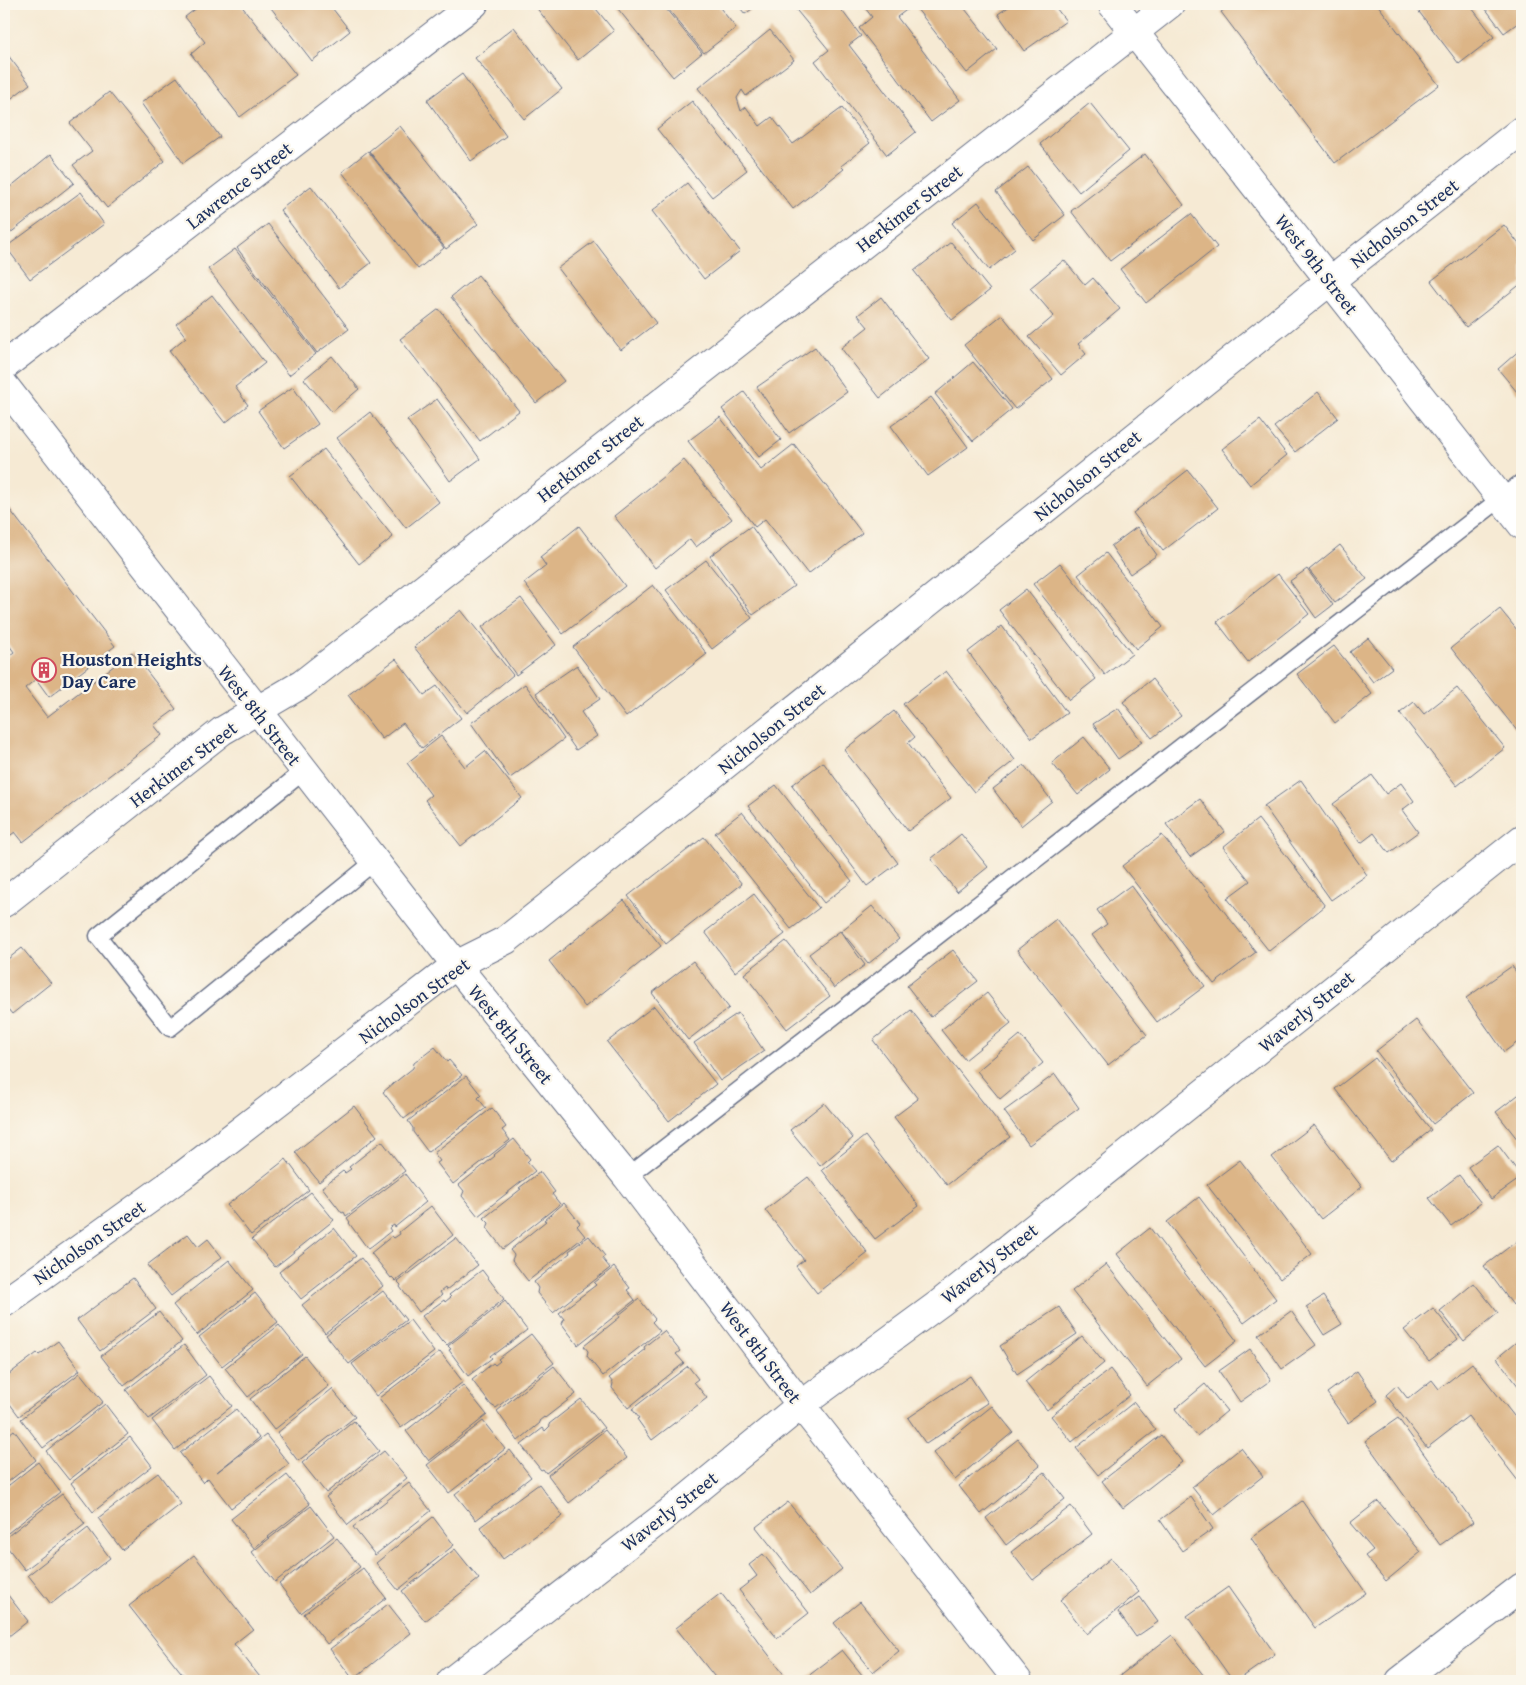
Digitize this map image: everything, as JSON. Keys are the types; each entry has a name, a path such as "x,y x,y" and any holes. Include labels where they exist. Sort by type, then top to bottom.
{"street":[{"name":"Lawrence Street","path":"4,366 474,4"},
{"name":"West 9th Street","path":"1112,4 1330,281 1512,490 1522,526"},
{"name":"Herkimer Street","path":"4,902 222,731 302,684 1170,4"},
{"name":"Nicholson Street","path":"4,1303 183,1175 456,965 506,940 1330,281 1522,130"},
{"name":"West 8th Street","path":"4,386 456,965 627,1177 801,1405 1018,1681"},
{"name":"Waverly Street","path":"451,1681 680,1504 801,1405 940,1303 1522,839"},
{"path":"1400,1681 1522,1587"}],"lane":[{"path":"627,1177 1512,490"},
{"path":"304,772 98,936 170,1028 375,861"}],"building":[{"path":"202,4 240,4 296,75 240,117 191,54 205,42 185,17"},
{"path":"268,4 329,4 350,31 312,61"},
{"path":"538,4 592,4 614,31 578,60 535,6"},
{"path":"614,4 662,4 702,53 673,77"},
{"path":"664,4 717,4 736,28 704,53"},
{"path":"737,4 759,4 745,14"},
{"path":"796,4 837,4 861,36 849,45 916,132 887,155 815,61 829,50 793,6"},
{"path":"862,4 906,4 909,8 897,17 960,100 931,122 859,28 872,17"},
{"path":"913,4 961,4 997,49 967,73"},
{"path":"1013,4 1053,4 1066,21 1024,51 998,14"},
{"path":"1232,4 1377,4 1439,85 1335,163 1221,12"},
{"path":"1413,4 1469,4 1494,37 1459,64"},
{"path":"1482,4 1522,4 1522,20 1504,33"},
{"path":"514,27 562,89 524,119 475,58"},
{"path":"770,30 794,60 746,96 742,90 737,98 741,111 746,107 760,126 772,117 793,144 842,108 870,143 841,166 844,169 793,209 698,88"},
{"path":"4,50 30,84 4,104"},
{"path":"462,74 506,136 471,161 427,100"},
{"path":"177,77 220,137 183,163 141,103"},
{"path":"109,92 165,161 107,208 73,165 92,151 70,123"},
{"path":"692,101 747,170 712,197 657,129"},
{"path":"1090,103 1129,151 1079,192 1040,144"},
{"path":"400,126 478,224 446,249 369,151"},
{"path":"368,151 444,248 418,269 342,172"},
{"path":"51,154 74,183 4,238 4,192"},
{"path":"1145,154 1184,205 1110,261 1071,211"},
{"path":"1028,167 1065,215 1033,240 996,192"},
{"path":"687,183 740,251 704,279 652,211"},
{"path":"311,186 371,263 339,288 280,210"},
{"path":"81,192 104,224 30,279 6,247"},
{"path":"978,202 1015,249 989,270 952,223"},
{"path":"1191,214 1217,247 1146,303 1120,269"},
{"path":"268,224 349,329 317,353 237,248"},
{"path":"1504,225 1522,248 1522,283 1466,327 1431,281"},
{"path":"594,241 656,323 621,350 558,268"},
{"path":"951,242 990,290 952,320 914,271"},
{"path":"235,249 316,354 289,375 208,269"},
{"path":"1064,260 1085,285 1093,278 1120,309 1078,344 1086,354 1061,375 1029,337 1054,316 1030,288"},
{"path":"478,275 564,381 536,403 451,297"},
{"path":"212,295 265,363 235,387 248,405 225,423 169,351 186,337 176,324"},
{"path":"881,297 929,359 880,398 841,348 868,327 858,315"},
{"path":"439,309 519,411 480,441 400,339"},
{"path":"1002,315 1053,379 1015,409 964,345"},
{"path":"815,347 847,392 789,433 757,387"},
{"path":"1522,348 1522,398 1498,369"},
{"path":"332,356 359,389 332,412 304,379"},
{"path":"973,362 1012,409 973,441 935,394"},
{"path":"293,387 318,424 284,448 258,411"},
{"path":"744,392 781,440 759,457 722,409"},
{"path":"1318,392 1338,418 1295,452 1274,427"},
{"path":"931,397 968,447 928,476 891,426"},
{"path":"437,399 480,459 450,481 407,420"},
{"path":"370,412 439,502 406,528 337,438"},
{"path":"720,417 761,470 794,444 862,533 808,574 765,519 755,527 688,441"},
{"path":"1260,420 1287,455 1250,485 1222,449"},
{"path":"324,449 393,537 359,564 290,476"},
{"path":"684,460 732,519 696,547 690,539 655,568 614,516"},
{"path":"1188,470 1218,508 1163,551 1133,513"},
{"name":"Houston Heights Day Care","path":"4,502 115,646 49,697 36,679 25,688 47,717 132,652 176,709 154,725 162,735 23,842 15,832 4,840 4,660 14,652 4,638"},
{"path":"579,526 625,586 563,634 524,583 546,566 540,557"},
{"path":"751,526 794,586 753,615 710,556"},
{"path":"1137,527 1157,555 1130,574 1111,546"},
{"path":"1340,545 1367,579 1335,603 1309,570"},
{"path":"1106,553 1163,627 1136,649 1078,575"},
{"path":"706,560 752,618 712,649 666,590"},
{"path":"1060,563 1132,654 1105,675 1033,584"},
{"path":"1307,569 1333,605 1316,618 1290,581"},
{"path":"1278,574 1309,614 1248,662 1217,622"},
{"path":"653,585 707,654 626,717 573,647"},
{"path":"1026,589 1096,679 1069,700 999,610"},
{"path":"521,598 556,645 516,675 482,627"},
{"path":"1500,609 1522,636 1522,737 1451,648"},
{"path":"461,610 513,675 467,713 414,647"},
{"path":"1002,626 1067,713 1032,738 968,652"},
{"path":"1368,638 1392,668 1373,682 1350,652"},
{"path":"1334,646 1372,694 1335,723 1297,674"},
{"path":"396,659 424,695 437,686 461,718 422,748 403,723 382,739 348,695"},
{"path":"577,665 600,699 581,712 597,736 576,750 536,693"},
{"path":"946,671 1015,760 974,792 903,704"},
{"path":"1152,679 1181,716 1152,738 1123,702"},
{"path":"525,684 564,739 510,778 471,723"},
{"path":"1457,688 1505,748 1457,786 1400,713 1414,702 1424,714"},
{"path":"1118,708 1142,742 1118,759 1093,724"},
{"path":"894,711 915,737 908,743 951,798 908,831 844,750"},
{"path":"441,736 465,767 485,751 522,798 461,846 425,800 431,795 407,763"},
{"path":"1084,737 1110,769 1078,795 1052,763"},
{"path":"823,762 898,863 867,886 792,785"},
{"path":"1024,765 1052,801 1021,826 993,789"},
{"path":"1372,775 1386,794 1401,783 1414,801 1402,810 1418,832 1389,853 1374,833 1361,843 1333,804"},
{"path":"1301,780 1367,875 1331,900 1264,806"},
{"path":"776,785 852,881 824,903 748,806"},
{"path":"1200,799 1225,832 1190,857 1166,824"},
{"path":"742,812 819,908 791,929 715,833"},
{"path":"1258,819 1325,906 1269,951 1227,898 1250,881 1223,847"},
{"path":"961,834 988,867 957,892 931,859"},
{"path":"1162,835 1256,952 1214,984 1122,866"},
{"path":"704,837 742,884 666,944 628,896"},
{"path":"1131,885 1205,986 1157,1022 1092,935 1107,924 1097,910"},
{"path":"754,894 785,934 735,972 705,932"},
{"path":"624,900 661,946 585,1007 549,961"},
{"path":"872,906 899,939 868,964 841,931"},
{"path":"1056,919 1147,1035 1108,1065 1017,950"},
{"path":"840,931 865,965 834,988 809,954"},
{"path":"786,941 830,996 787,1029 744,974"},
{"path":"22,948 51,983 12,1014 4,1004 4,962"},
{"path":"953,950 978,981 931,1017 907,986"},
{"path":"693,961 729,1008 688,1040 652,993"},
{"path":"1512,966 1522,981 1522,1039 1504,1052 1466,998"},
{"path":"987,993 1011,1023 965,1060 941,1030"},
{"path":"654,1006 716,1084 669,1121 607,1042"},
{"path":"911,1010 1010,1137 947,1185 894,1117 918,1099 873,1040"},
{"path":"738,1013 764,1051 720,1081 694,1043"},
{"path":"1416,1020 1473,1093 1433,1124 1376,1051"},
{"path":"1020,1035 1043,1063 1000,1099 977,1071"},
{"path":"435,1047 447,1062 449,1060 462,1075 404,1119 383,1092 413,1068 414,1063"},
{"path":"1375,1058 1431,1130 1391,1161 1335,1089"},
{"path":"1055,1074 1079,1108 1029,1145 1004,1111"},
{"path":"466,1076 481,1095 478,1098 486,1108 428,1152 413,1132 413,1128 408,1121"},
{"path":"1522,1092 1522,1145 1496,1112"},
{"path":"824,1103 853,1138 820,1166 790,1130"},
{"path":"354,1106 377,1136 319,1182 295,1152"},
{"path":"492,1108 506,1127 502,1130 510,1140 453,1184 437,1163 440,1161 434,1153"},
{"path":"1314,1125 1362,1187 1321,1219 1272,1157"},
{"path":"865,1136 919,1206 875,1239 822,1170"},
{"path":"514,1139 530,1159 527,1162 535,1171 478,1216 462,1196 464,1191 459,1185"},
{"path":"382,1141 405,1171 346,1216 322,1187 343,1171 345,1173 351,1169 349,1167"},
{"path":"1498,1145 1522,1177 1491,1199 1468,1167"},
{"path":"286,1159 309,1190 251,1235 227,1205"},
{"path":"1240,1160 1312,1254 1280,1279 1207,1185"},
{"path":"540,1172 555,1192 552,1194 560,1204 503,1249 487,1228 489,1223 484,1218"},
{"path":"405,1174 426,1202 395,1227 394,1225 389,1228 391,1231 368,1249 347,1218"},
{"path":"1459,1175 1481,1203 1451,1226 1429,1198"},
{"path":"808,1177 868,1253 817,1293 796,1266 804,1260 765,1210"},
{"path":"311,1192 334,1220 275,1267 252,1239"},
{"path":"1199,1197 1276,1299 1244,1323 1167,1222"},
{"path":"564,1203 580,1223 577,1226 585,1236 528,1281 512,1260 514,1255 510,1250 546,1221 544,1220"},
{"path":"431,1206 453,1235 396,1281 391,1278 371,1253 392,1236 394,1238 400,1234 399,1232"},
{"path":"334,1228 356,1256 301,1299 279,1272"},
{"path":"1150,1228 1237,1341 1205,1366 1117,1254"},
{"path":"188,1234 198,1247 208,1239 222,1257 171,1296 147,1265"},
{"path":"589,1236 605,1256 602,1258 610,1268 553,1313 537,1293 538,1288 534,1282"},
{"path":"456,1238 478,1265 446,1290 445,1288 440,1292 442,1295 419,1312 398,1282"},
{"path":"1521,1238 1522,1298 1513,1305 1484,1266"},
{"path":"361,1258 383,1286 325,1333 302,1305"},
{"path":"229,1260 253,1290 197,1335 173,1305"},
{"path":"1106,1264 1181,1359 1147,1386 1072,1291"},
{"path":"614,1267 630,1288 627,1290 635,1300 578,1345 562,1324 564,1319 559,1313 596,1285 594,1283"},
{"path":"482,1270 504,1299 447,1345 442,1342 422,1316 444,1300 445,1302 451,1297 449,1295"},
{"path":"133,1278 156,1309 100,1351 77,1320"},
{"path":"1474,1283 1498,1313 1464,1341 1440,1311"},
{"path":"383,1291 406,1320 349,1364 326,1335"},
{"path":"255,1293 278,1322 222,1366 199,1337"},
{"path":"1323,1296 1342,1324 1324,1335 1306,1307"},
{"path":"639,1299 655,1319 652,1322 660,1331 603,1376 587,1356 588,1351 584,1346"},
{"path":"505,1301 527,1330 495,1354 495,1352 490,1356 492,1358 468,1376 448,1346"},
{"path":"1059,1307 1077,1334 1017,1374 1000,1346"},
{"path":"1433,1308 1458,1339 1429,1361 1404,1330"},
{"path":"1291,1311 1316,1345 1282,1369 1258,1335"},
{"path":"159,1312 182,1341 124,1386 101,1356"},
{"path":"410,1320 434,1352 376,1396 352,1364"},
{"path":"279,1325 302,1354 248,1397 225,1368"},
{"path":"664,1331 680,1351 676,1354 684,1363 628,1408 612,1388 613,1383 609,1378"},
{"path":"531,1334 554,1363 496,1408 491,1405 472,1380 493,1363 495,1365 500,1361 498,1359"},
{"path":"1082,1336 1104,1363 1047,1410 1025,1382"},
{"path":"1520,1339 1522,1342 1522,1391 1497,1358"},
{"path":"58,1341 80,1370 19,1416 4,1396 4,1378 37,1353 39,1355"},
{"path":"184,1345 206,1375 149,1419 126,1390"},
{"path":"1250,1349 1271,1380 1240,1402 1219,1371"},
{"path":"440,1352 463,1382 401,1428 379,1398"},
{"path":"305,1356 329,1386 274,1430 250,1399"},
{"path":"1472,1363 1522,1426 1522,1486 1468,1416 1427,1448 1386,1395 1397,1385 1408,1399 1432,1380 1439,1389"},
{"path":"554,1366 576,1394 539,1421 540,1423 518,1441 497,1411"},
{"path":"688,1366 698,1379 694,1382 707,1398 652,1440 632,1409"},
{"path":"1110,1369 1130,1395 1072,1442 1051,1416"},
{"path":"1357,1371 1378,1401 1348,1423 1327,1393"},
{"path":"80,1373 103,1402 43,1448 21,1419"},
{"path":"209,1376 232,1406 175,1450 152,1420"},
{"path":"970,1376 988,1403 926,1444 908,1418"},
{"path":"1205,1384 1227,1411 1197,1436 1175,1409"},
{"path":"463,1385 487,1415 429,1461 406,1431"},
{"path":"332,1389 355,1417 298,1461 277,1433"},
{"path":"581,1399 604,1428 546,1473 543,1469 541,1470 521,1445 543,1428 545,1431 550,1426 549,1424"},
{"path":"1134,1402 1156,1430 1098,1475 1076,1448"},
{"path":"105,1404 128,1434 69,1480 46,1451"},
{"path":"992,1406 1013,1432 955,1480 933,1453"},
{"path":"236,1409 259,1438 217,1472 266,1435 289,1464 231,1508 208,1478 203,1483 180,1453"},
{"path":"4,1416 11,1427 4,1433"},
{"path":"1398,1418 1473,1522 1440,1545 1365,1441"},
{"path":"354,1421 379,1451 326,1493 302,1463"},
{"path":"483,1421 505,1449 449,1493 427,1465"},
{"path":"14,1430 36,1460 4,1485 4,1438"},
{"path":"605,1430 627,1458 569,1503 548,1475"},
{"path":"1161,1435 1182,1462 1123,1508 1102,1481"},
{"path":"130,1437 152,1466 93,1512 71,1483"},
{"path":"1018,1439 1040,1466 981,1514 959,1486"},
{"path":"1241,1448 1263,1476 1214,1515 1192,1487"},
{"path":"510,1450 531,1477 476,1520 455,1494"},
{"path":"384,1451 407,1478 348,1525 326,1497"},
{"path":"38,1462 60,1492 4,1536 4,1489"},
{"path":"1044,1472 1065,1499 1006,1545 986,1518"},
{"path":"158,1473 181,1504 122,1550 98,1518"},
{"path":"287,1475 310,1504 254,1548 231,1519"},
{"path":"409,1483 431,1511 375,1555 353,1527"},
{"path":"539,1484 563,1516 503,1559 480,1527"},
{"path":"62,1494 85,1524 25,1570 4,1543 4,1539"},
{"path":"1191,1497 1213,1529 1182,1551 1160,1520"},
{"path":"1302,1501 1366,1593 1315,1628 1251,1538"},
{"path":"1378,1501 1421,1552 1386,1581 1365,1556 1373,1550 1350,1523"},
{"path":"788,1502 842,1569 810,1595 756,1527"},
{"path":"311,1506 334,1536 275,1582 252,1552"},
{"path":"1071,1506 1092,1534 1033,1580 1011,1552"},
{"path":"433,1517 454,1545 398,1590 376,1563"},
{"path":"88,1528 110,1558 51,1604 28,1575"},
{"path":"337,1538 360,1567 301,1613 279,1584"},
{"path":"455,1549 479,1579 425,1621 402,1591"},
{"path":"763,1554 809,1613 777,1638 739,1590 757,1576 749,1565"},
{"path":"194,1555 253,1629 234,1644 263,1681 188,1681 129,1606"},
{"path":"1111,1558 1139,1592 1087,1634 1060,1600"},
{"path":"363,1568 386,1598 327,1644 304,1614"},
{"path":"1228,1587 1275,1654 1237,1681 1233,1681 1187,1616"},
{"path":"4,1590 28,1621 4,1640"},
{"path":"721,1593 789,1681 718,1681 676,1628"},
{"path":"1140,1597 1158,1622 1136,1637 1118,1612"},
{"path":"860,1602 899,1651 873,1672 834,1623"},
{"path":"388,1604 411,1633 353,1679 330,1649"},
{"path":"1172,1635 1208,1681 1113,1681"},
{"path":"842,1650 867,1681 811,1681 807,1677"}],"place":[{"name":"Houston Heights Day Care","path":"44,670"}]}
